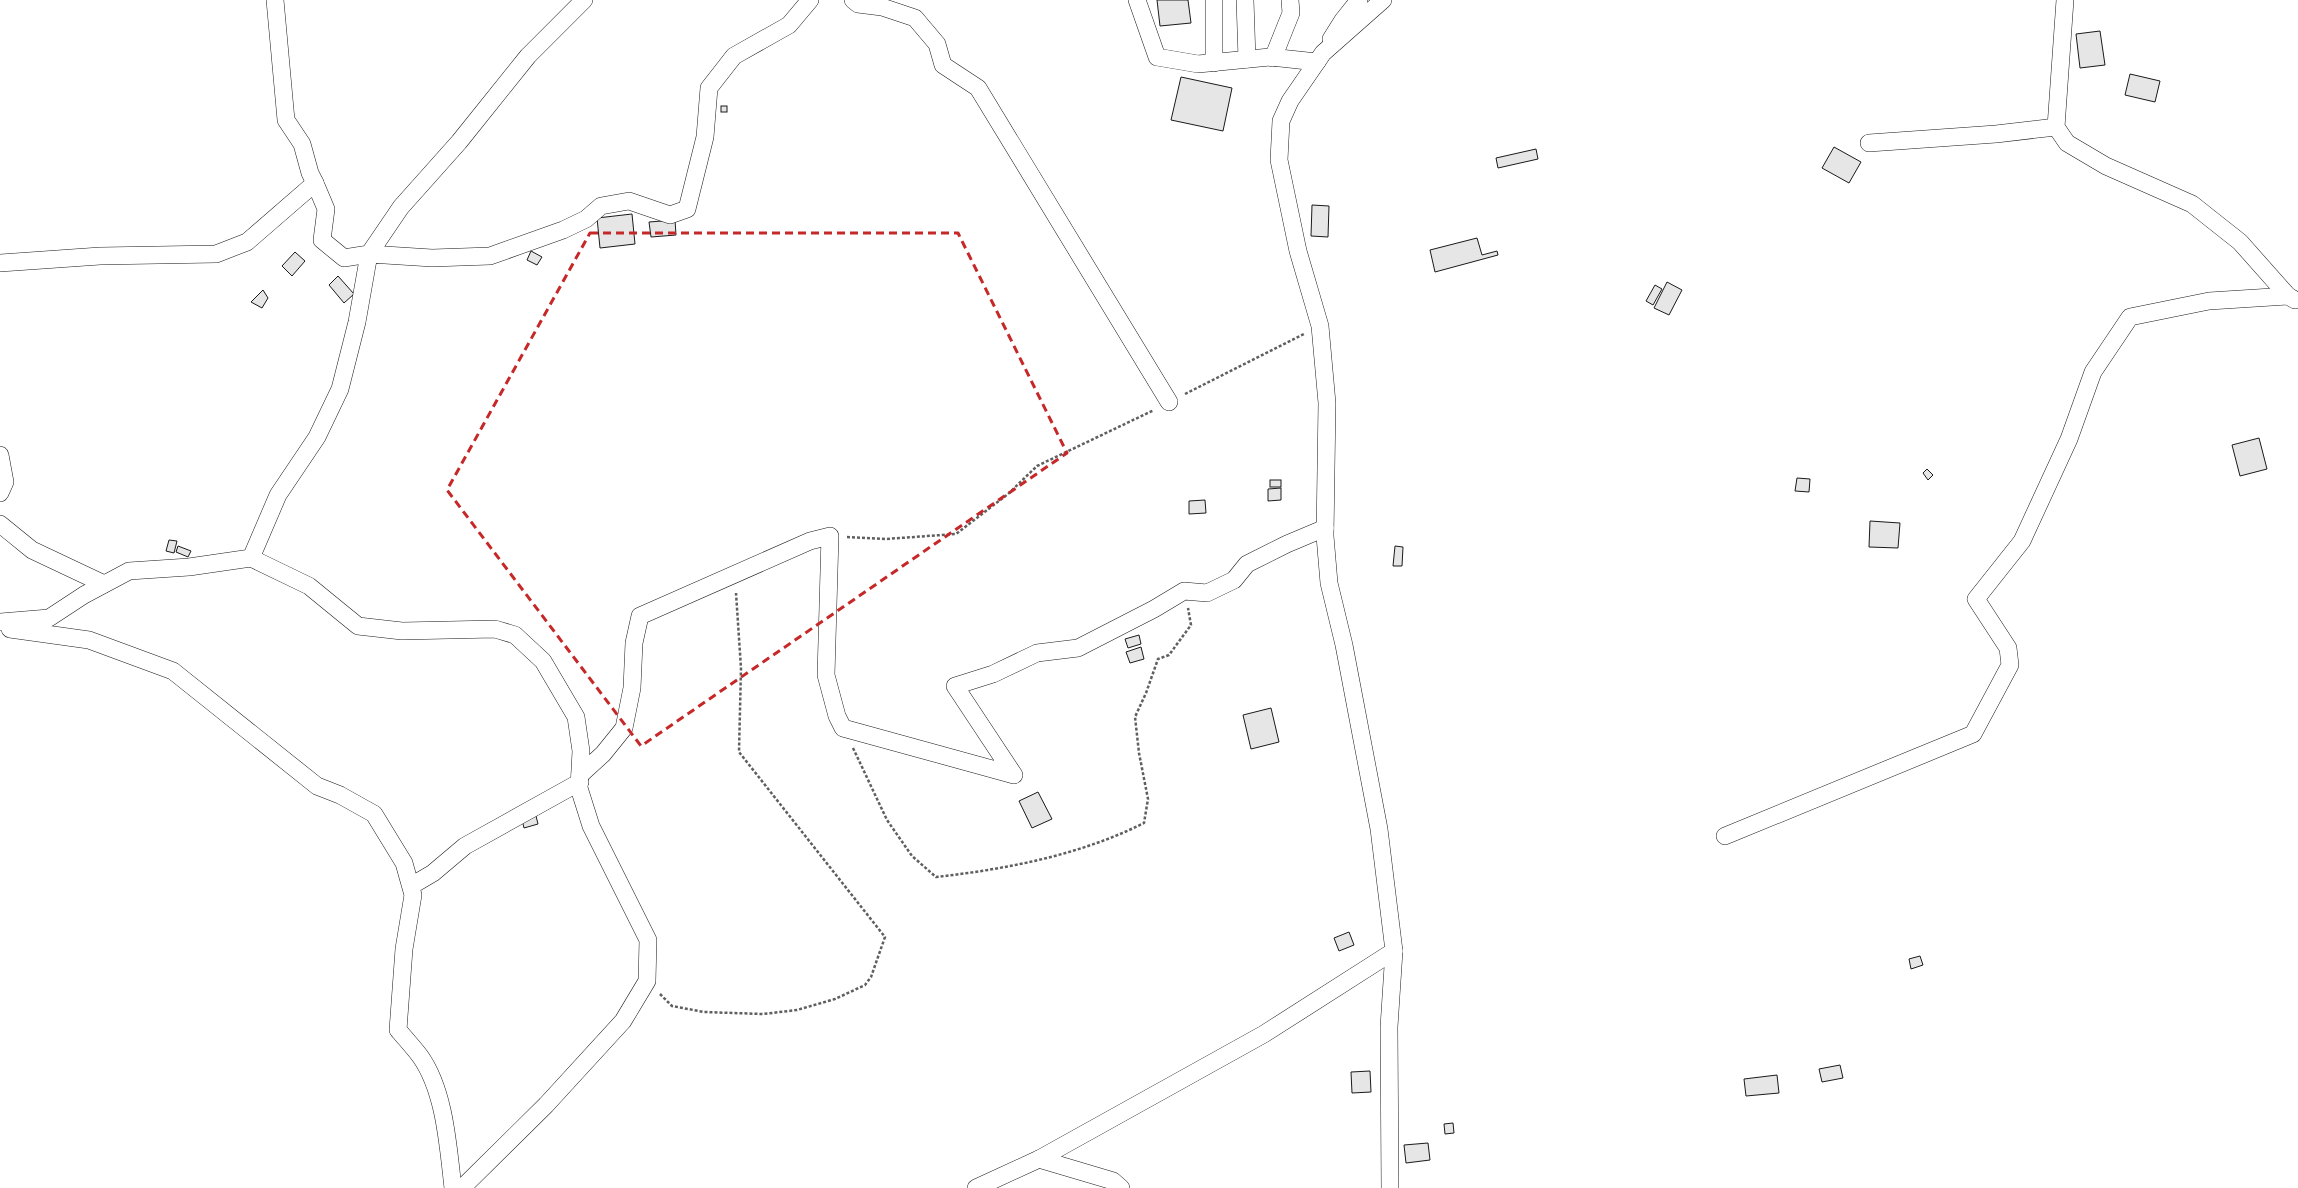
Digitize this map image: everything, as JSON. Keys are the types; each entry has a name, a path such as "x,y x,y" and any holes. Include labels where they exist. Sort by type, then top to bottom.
{"street":[{"path":"275,0 286,120 302,144 310,173 326,210 322,240 344,258 369,254 432,258 490,256 563,230 586,219 600,206 629,201 670,215 687,209 705,138 709,88 734,56 789,25 810,0"},
{"path":"251,558 278,495 317,437 340,389 357,322 369,254 401,207 459,142 528,56 584,0"},
{"path":"853,0 858,4 882,7 915,18 937,44 943,65 978,88 1169,402"},
{"path":"1137,0 1157,57 1198,64 1247,59 1320,58 1382,0"},
{"path":"1214,0 1214,63"},
{"path":"1245,0 1247,59"},
{"path":"1273,58 1291,13 1290,0"},
{"path":"1358,0 1343,20 1320,58 1290,101 1281,121 1280,160 1298,251 1320,326 1327,403 1325,528 1329,583 1344,646 1379,829 1394,951 1390,1026 1390,1188"},
{"path":"2065,0 2056,127 2067,143 2106,166 2192,204 2240,242 2293,299"},
{"path":"1869,143 1996,134 2056,127"},
{"path":"0,262 100,256 216,254 247,242 315,182"},
{"path":"1725,836 1973,734 2010,665 2008,648 1976,599 2022,541 2069,439 2093,372 2130,317 2209,300 2293,299"},
{"path":"0,455 5,482 0,493"},
{"path":"0,524 32,550 104,584"},
{"path":"411,886 432,873 465,846 580,778 603,754 624,728 632,688 634,643 640,616 810,540 830,536 826,675 837,716 843,728 1014,775 955,686 993,674 1037,653 1078,648 1154,609 1184,590 1207,593 1234,580 1247,564 1287,544 1325,528"},
{"path":"0,622 49,618 104,584 129,571 189,566 251,558 309,586 358,626 409,631 495,629 515,635 543,661 576,717 581,751 579,788 590,826 648,940 647,981 623,1021 546,1105 462,1188"},
{"path":"0,628 89,640 173,671 317,786 340,795 374,814 404,863 413,894 404,948 398,1030 420,1056 437,1092 447,1137 453,1188"},
{"path":"976,1188 1039,1159 1264,1034 1394,951"},
{"path":"1039,1159 1113,1182 1121,1188"}],"path":[{"path":"830,536 886,539 956,534 1008,494 1037,466 1320,326"},
{"path":"647,981 672,1006 704,1012 763,1014 797,1010 835,998 865,985 872,977 885,937 739,752 741,668 734,574"},
{"path":"843,728 887,820 912,856 936,877 981,872 1060,854 1114,838 1144,823 1148,799 1135,717 1146,693 1158,659 1169,655 1191,625 1184,590"}],"highlighted area":[{"path":"590,233 958,233 1067,453 641,746 447,490"}],"building":[{"path":"1157,0 1188,0 1191,23 1160,26"},
{"path":"2100,31 2105,65 2080,68 2076,34"},
{"path":"2130,74 2160,81 2155,102 2125,95"},
{"path":"1181,77 1232,88 1223,131 1171,120"},
{"path":"721,106 727,106 727,112 721,112"},
{"path":"1834,147 1861,162 1849,183 1822,168"},
{"path":"1536,149 1538,159 1498,168 1496,158"},
{"path":"1312,205 1329,206 1328,237 1311,236"},
{"path":"632,214 635,244 600,248 597,218"},
{"path":"675,220 676,235 651,237 649,222"},
{"path":"1477,238 1482,255 1497,251 1498,255 1435,272 1430,250"},
{"path":"531,251 542,257 537,265 527,260"},
{"path":"295,252 305,261 292,276 282,266"},
{"path":"338,276 354,294 344,303 329,285"},
{"path":"1667,282 1682,290 1669,315 1654,308"},
{"path":"1655,285 1662,289 1653,305 1646,301"},
{"path":"263,290 268,298 262,308 251,302"},
{"path":"2259,438 2267,469 2240,476 2232,445"},
{"path":"1927,469 1933,475 1928,480 1923,473"},
{"path":"1797,478 1810,479 1809,492 1795,491"},
{"path":"1270,480 1281,480 1281,487 1270,487"},
{"path":"1281,488 1281,500 1268,501 1268,489"},
{"path":"1205,500 1206,513 1189,514 1189,501"},
{"path":"1870,521 1900,523 1898,548 1869,547"},
{"path":"169,540 177,541 174,553 166,551"},
{"path":"178,546 191,551 188,557 176,552"},
{"path":"1395,546 1403,547 1402,566 1393,566"},
{"path":"1139,635 1141,644 1128,648 1125,639"},
{"path":"1141,647 1144,659 1130,663 1126,652"},
{"path":"1271,708 1279,742 1251,749 1243,715"},
{"path":"1038,792 1052,819 1032,828 1019,801"},
{"path":"535,812 538,824 524,828 521,816"},
{"path":"1349,932 1354,945 1339,951 1334,938"},
{"path":"1920,956 1923,965 1911,969 1909,959"},
{"path":"1840,1065 1843,1078 1822,1082 1819,1069"},
{"path":"1370,1071 1371,1092 1352,1093 1351,1072"},
{"path":"1777,1075 1779,1093 1746,1096 1744,1079"},
{"path":"1453,1123 1454,1133 1445,1134 1444,1124"},
{"path":"1428,1143 1430,1160 1406,1163 1404,1145"}]}
